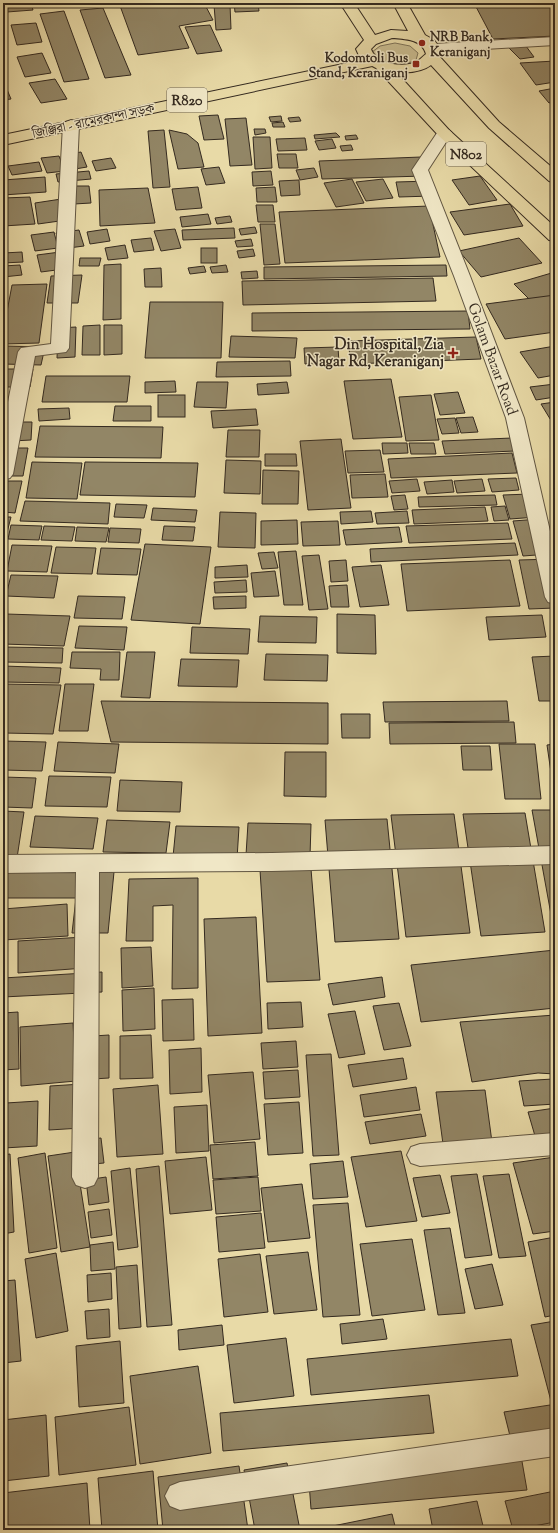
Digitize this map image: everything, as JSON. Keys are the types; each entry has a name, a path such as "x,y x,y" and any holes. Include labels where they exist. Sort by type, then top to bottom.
{"main road":[{"name":"N802","path":"347,3 372,55 444,133 555,236"},
{"name":"N802","path":"400,3 419,38"},
{"name":"N802","path":"372,55 391,34 419,38 428,42 433,53 494,125 555,178"},
{"path":"372,55 408,68 421,65 433,53"},
{"name":"জিঞ্জিরা - রামেরকান্দা সড়ক","path":"3,140 372,55"},
{"name":"জিঞ্জিরা - রামেরকান্দা সড়ক","path":"3,126 372,55"}],"street":[{"path":"433,53 555,41"},
{"path":"3,474 27,352 60,348 71,125"},
{"name":"Golam Bazar Road","path":"444,133 420,170 462,276 515,418 555,597"},
{"path":"3,864 272,862 555,855"},
{"path":"85,1178 88,864"},
{"path":"420,1155 555,1144"},
{"path":"180,1496 555,1442"}],"shaded area":[{"path":"395,43 410,46 418,53 416,60 405,64 395,65 386,64 375,60 372,52 380,46"}],"building":[{"path":"6,3 31,3 33,10 7,12"},
{"path":"42,3 68,3 69,5 43,7"},
{"path":"119,3 204,3 213,20 179,26 189,48 138,55"},
{"path":"234,3 258,3 259,11 235,12"},
{"path":"474,3 555,3 555,36 493,39"},
{"path":"214,5 230,5 231,29 216,30"},
{"path":"103,8 131,75 105,78 80,10"},
{"path":"64,11 89,79 64,82 40,14"},
{"path":"36,23 42,42 17,45 11,25"},
{"path":"210,25 222,51 197,54 185,27"},
{"path":"523,42 534,57 520,59 504,43"},
{"path":"42,53 51,73 25,77 17,57"},
{"path":"555,61 555,82 536,85 520,63"},
{"path":"55,79 67,99 41,103 29,83"},
{"path":"3,80 11,99 3,100"},
{"path":"555,88 555,101 549,103 539,91"},
{"path":"218,115 224,139 204,140 199,116"},
{"path":"281,116 282,121 271,122 269,117"},
{"path":"299,117 301,121 290,122 288,118"},
{"path":"246,118 252,165 230,166 225,119"},
{"path":"283,122 285,127 273,127 272,123"},
{"path":"254,129 265,129 266,133 255,135"},
{"path":"164,130 170,187 153,188 148,131"},
{"path":"169,130 187,134 198,143 204,167 178,169"},
{"path":"336,133 340,137 315,139 314,135"},
{"path":"356,135 358,139 346,140 345,136"},
{"path":"253,137 270,137 272,168 255,169"},
{"path":"305,138 307,150 278,151 276,139"},
{"path":"332,139 336,148 319,150 315,141"},
{"path":"351,145 353,150 342,151 340,146"},
{"path":"81,152 87,167 69,170 63,155"},
{"path":"277,154 296,154 298,168 279,168"},
{"path":"59,156 65,171 47,173 41,158"},
{"path":"421,157 424,176 322,179 319,161"},
{"path":"111,158 116,168 96,171 92,161"},
{"path":"39,162 42,171 12,175 8,166"},
{"path":"219,167 225,183 206,185 201,169"},
{"path":"314,168 318,177 300,180 296,170"},
{"path":"89,171 91,179 58,182 56,174"},
{"path":"271,171 273,185 253,186 252,172"},
{"path":"480,176 497,200 469,205 452,180"},
{"path":"45,177 46,192 3,195 3,180"},
{"path":"352,179 364,203 336,207 324,183"},
{"path":"383,179 393,198 366,201 356,182"},
{"path":"299,180 300,195 281,196 279,181"},
{"path":"430,181 432,196 399,197 396,182"},
{"path":"73,186 89,186 91,203 74,204"},
{"path":"198,187 202,208 176,210 172,189"},
{"path":"275,187 277,202 257,202 256,188"},
{"path":"148,188 155,223 100,226 99,190"},
{"path":"30,197 35,224 3,226 3,198"},
{"path":"68,198 74,219 38,224 35,203"},
{"path":"510,204 523,226 464,235 450,212"},
{"path":"256,205 273,205 275,222 258,222"},
{"path":"429,206 440,257 285,263 279,212"},
{"path":"208,214 211,224 182,227 180,217"},
{"path":"230,216 232,222 217,224 215,218"},
{"path":"260,224 275,224 280,264 264,265"},
{"path":"255,227 257,233 241,235 239,229"},
{"path":"234,228 235,238 183,240 182,230"},
{"path":"107,229 110,241 90,244 87,232"},
{"path":"175,229 181,248 161,251 154,231"},
{"path":"79,230 84,246 61,249 56,233"},
{"path":"54,232 58,248 35,251 31,235"},
{"path":"151,238 154,250 134,252 131,240"},
{"path":"519,238 542,263 481,277 459,251"},
{"path":"251,239 253,246 237,247 235,241"},
{"path":"125,245 128,258 108,260 105,248"},
{"path":"201,248 217,248 217,263 201,263"},
{"path":"253,249 255,256 239,258 237,251"},
{"path":"22,252 23,262 3,263 3,253"},
{"path":"60,252 64,269 41,272 37,255"},
{"path":"80,258 101,258 99,266 79,266"},
{"path":"121,264 121,319 103,320 104,265"},
{"path":"20,265 22,275 3,277 3,266"},
{"path":"226,265 228,272 212,273 210,267"},
{"path":"446,265 447,276 264,279 264,267"},
{"path":"204,266 206,272 190,274 188,268"},
{"path":"161,268 162,287 145,287 144,269"},
{"path":"257,271 258,278 242,279 241,272"},
{"path":"555,272 555,299 535,305 514,284"},
{"path":"82,275 78,303 47,303 51,276"},
{"path":"433,278 436,301 243,305 242,281"},
{"path":"47,284 39,343 3,344 3,333 12,285"},
{"path":"555,295 555,332 505,339 486,304"},
{"path":"150,302 223,302 221,358 145,358"},
{"path":"468,311 470,329 252,331 252,313"},
{"path":"100,325 100,355 82,355 83,326"},
{"path":"104,325 122,325 122,354 104,355"},
{"path":"76,327 75,357 57,358 58,328"},
{"path":"231,336 297,338 295,358 229,357"},
{"path":"476,337 481,359 351,364 348,341"},
{"path":"3,346 45,347 41,365 3,364"},
{"path":"555,346 555,375 538,378 520,352"},
{"path":"338,347 339,363 305,364 304,348"},
{"path":"290,361 291,376 216,377 217,362"},
{"path":"3,369 33,369 30,387 3,387"},
{"path":"46,376 130,376 127,402 42,402"},
{"path":"391,379 402,437 353,439 344,381"},
{"path":"175,381 176,392 145,393 145,382"},
{"path":"197,382 228,382 226,408 194,407"},
{"path":"287,382 289,393 258,395 257,384"},
{"path":"555,384 555,397 536,400 530,387"},
{"path":"458,392 465,413 440,415 434,394"},
{"path":"158,395 185,395 185,417 158,417"},
{"path":"431,395 439,440 406,441 399,397"},
{"path":"555,402 555,427 541,404"},
{"path":"115,406 151,406 151,421 113,421"},
{"path":"69,408 70,419 39,421 38,409"},
{"path":"256,409 258,425 213,428 211,411"},
{"path":"473,417 478,432 461,433 456,418"},
{"path":"455,418 459,433 442,434 437,419"},
{"path":"12,422 32,422 31,440 12,441"},
{"path":"40,426 163,427 161,458 35,457"},
{"path":"228,430 260,430 259,457 226,457"},
{"path":"512,438 515,451 445,454 442,441"},
{"path":"341,439 351,508 308,510 300,441"},
{"path":"382,443 407,443 408,453 383,454"},
{"path":"409,443 434,443 436,454 411,454"},
{"path":"3,448 28,448 23,476 3,476"},
{"path":"380,450 384,472 348,473 345,451"},
{"path":"512,453 517,473 391,478 388,459"},
{"path":"265,454 296,454 297,466 265,466"},
{"path":"226,460 261,461 260,494 224,493"},
{"path":"32,462 82,463 77,499 26,498"},
{"path":"85,462 198,463 195,497 80,495"},
{"path":"263,470 299,471 298,504 262,504"},
{"path":"385,474 388,497 352,498 350,475"},
{"path":"516,478 519,490 492,492 488,479"},
{"path":"417,479 420,491 392,493 389,481"},
{"path":"482,479 485,491 457,493 454,481"},
{"path":"452,480 454,492 427,494 424,482"},
{"path":"3,481 22,481 15,513 3,512"},
{"path":"530,494 537,517 510,519 503,495"},
{"path":"405,495 408,509 394,510 391,496"},
{"path":"495,495 497,505 419,507 418,497"},
{"path":"25,501 110,503 108,524 20,521"},
{"path":"116,504 147,505 144,518 114,517"},
{"path":"505,506 509,520 494,521 491,507"},
{"path":"485,507 488,521 414,524 412,510"},
{"path":"153,508 197,510 195,522 151,520"},
{"path":"371,511 373,522 341,524 340,512"},
{"path":"407,511 409,523 377,524 375,513"},
{"path":"220,512 256,513 255,548 218,547"},
{"path":"3,517 11,517 3,548"},
{"path":"539,519 550,554 523,556 513,521"},
{"path":"297,520 298,544 261,545 261,521"},
{"path":"338,521 340,545 303,546 301,522"},
{"path":"508,523 512,539 409,543 406,526"},
{"path":"11,525 42,526 39,540 8,539"},
{"path":"44,526 75,527 72,541 41,540"},
{"path":"164,526 195,527 193,541 162,540"},
{"path":"77,527 109,528 106,542 75,541"},
{"path":"399,527 402,542 346,545 343,530"},
{"path":"110,528 141,529 139,543 108,542"},
{"path":"515,543 518,555 371,562 370,549"},
{"path":"145,544 211,547 200,624 131,620"},
{"path":"12,545 52,546 47,572 7,571"},
{"path":"56,547 96,548 92,574 51,573"},
{"path":"101,548 141,549 137,575 97,574"},
{"path":"296,551 303,605 284,605 278,552"},
{"path":"274,552 278,568 262,569 258,553"},
{"path":"319,555 328,609 309,610 302,556"},
{"path":"553,559 555,569 555,608 529,609 519,560"},
{"path":"346,560 348,581 331,582 329,561"},
{"path":"510,560 520,606 407,611 401,564"},
{"path":"247,565 248,577 215,578 215,567"},
{"path":"381,565 389,605 360,607 352,567"},
{"path":"275,571 279,596 254,597 251,573"},
{"path":"11,575 58,576 54,598 6,596"},
{"path":"246,580 247,592 215,593 214,582"},
{"path":"347,585 349,607 331,607 329,586"},
{"path":"78,596 125,597 122,619 74,618"},
{"path":"246,596 246,608 214,609 213,597"},
{"path":"6,614 70,616 64,646 3,644 3,627"},
{"path":"337,614 375,615 376,654 337,653"},
{"path":"542,615 546,637 489,640 486,617"},
{"path":"260,616 317,617 316,643 258,642"},
{"path":"79,626 127,627 124,650 75,648"},
{"path":"192,627 250,629 248,654 190,653"},
{"path":"3,647 63,648 62,663 3,662"},
{"path":"72,652 120,652 119,680 100,680 101,669 70,668"},
{"path":"127,652 155,652 150,698 121,697"},
{"path":"266,654 328,655 327,681 264,680"},
{"path":"555,656 555,701 539,701 532,657"},
{"path":"181,659 239,660 237,687 178,686"},
{"path":"3,666 61,668 59,683 3,682"},
{"path":"3,684 61,685 53,734 3,733"},
{"path":"65,684 94,684 88,731 59,731"},
{"path":"101,701 328,703 328,744 111,742"},
{"path":"507,701 509,721 385,722 383,702"},
{"path":"341,714 370,714 370,738 342,738"},
{"path":"514,722 516,743 390,744 389,723"},
{"path":"3,741 46,742 42,771 3,770"},
{"path":"58,742 119,744 115,773 54,771"},
{"path":"499,744 535,744 541,799 505,799"},
{"path":"555,744 555,793 554,793 547,745"},
{"path":"461,746 490,746 492,770 463,770"},
{"path":"285,752 326,752 326,797 284,796"},
{"path":"49,776 111,777 107,807 45,806"},
{"path":"3,777 36,778 32,808 3,807"},
{"path":"120,780 182,782 180,812 117,811"},
{"path":"532,810 555,810 555,931 554,931"},
{"path":"3,811 24,812 17,858 3,858"},
{"path":"525,813 545,932 481,936 463,814"},
{"path":"454,814 470,933 406,937 391,815"},
{"path":"35,816 98,818 93,849 30,847"},
{"path":"387,819 399,939 335,942 325,820"},
{"path":"107,820 170,822 166,853 103,852"},
{"path":"248,823 311,824 310,856 246,855"},
{"path":"176,826 239,827 237,859 173,857"},
{"path":"311,869 320,980 267,982 260,870"},
{"path":"3,871 114,872 108,933 72,933 76,898 3,898"},
{"path":"198,878 198,988 172,989 173,905 153,906 153,941 126,941 129,879"},
{"path":"67,904 68,936 3,940 3,909"},
{"path":"256,917 262,1033 208,1036 204,919"},
{"path":"84,937 85,968 18,973 18,941"},
{"path":"151,947 153,986 122,988 121,948"},
{"path":"555,950 555,1008 421,1022 411,965"},
{"path":"102,972 102,992 3,997 3,978"},
{"path":"382,977 385,997 333,1005 328,984"},
{"path":"154,988 155,1029 123,1031 122,990"},
{"path":"193,999 194,1040 163,1041 162,1000"},
{"path":"301,1002 303,1027 268,1029 267,1003"},
{"path":"399,1003 411,1046 384,1050 373,1006"},
{"path":"355,1011 365,1054 339,1058 328,1014"},
{"path":"18,1012 19,1069 3,1070 3,1013"},
{"path":"555,1015 555,1074 538,1073 472,1082 460,1022"},
{"path":"73,1023 76,1081 21,1086 20,1027"},
{"path":"109,1035 109,1078 77,1080 77,1037"},
{"path":"151,1035 153,1078 120,1079 120,1036"},
{"path":"296,1041 298,1067 263,1069 261,1043"},
{"path":"201,1048 202,1092 170,1094 169,1050"},
{"path":"331,1054 339,1155 313,1156 306,1055"},
{"path":"403,1058 407,1079 353,1087 348,1065"},
{"path":"298,1070 300,1097 265,1099 263,1072"},
{"path":"253,1072 260,1139 214,1143 208,1075"},
{"path":"553,1079 555,1104 524,1106 519,1081"},
{"path":"82,1084 82,1128 49,1130 50,1086"},
{"path":"158,1085 163,1154 117,1157 113,1089"},
{"path":"416,1087 420,1110 364,1117 360,1095"},
{"path":"485,1090 494,1157 445,1159 436,1092"},
{"path":"38,1101 37,1146 4,1148 6,1103"},
{"path":"299,1102 303,1153 268,1155 264,1104"},
{"path":"207,1105 209,1151 176,1153 174,1107"},
{"path":"555,1108 555,1151 540,1153 528,1112"},
{"path":"421,1114 426,1136 370,1144 365,1122"},
{"path":"101,1138 104,1163 83,1165 81,1140"},
{"path":"255,1142 258,1176 213,1179 210,1145"},
{"path":"401,1151 417,1221 366,1227 351,1157"},
{"path":"75,1152 90,1247 61,1252 48,1156"},
{"path":"45,1153 57,1248 29,1253 18,1158"},
{"path":"10,1154 14,1232 3,1234 3,1155"},
{"path":"206,1157 212,1210 170,1214 165,1161"},
{"path":"555,1157 555,1231 533,1234 513,1163"},
{"path":"343,1161 348,1197 313,1199 310,1164"},
{"path":"159,1166 172,1325 147,1327 136,1169"},
{"path":"130,1168 138,1247 118,1250 111,1171"},
{"path":"477,1174 492,1255 465,1258 451,1176"},
{"path":"509,1174 526,1256 499,1258 483,1176"},
{"path":"440,1175 450,1213 422,1217 413,1178"},
{"path":"106,1177 109,1202 89,1205 86,1180"},
{"path":"258,1177 261,1211 216,1214 213,1180"},
{"path":"302,1184 310,1238 268,1242 261,1188"},
{"path":"348,1203 360,1315 323,1317 313,1205"},
{"path":"109,1209 112,1235 91,1238 88,1212"},
{"path":"261,1213 265,1248 219,1252 216,1217"},
{"path":"450,1228 465,1313 438,1315 424,1230"},
{"path":"555,1237 555,1315 545,1317 528,1242"},
{"path":"412,1239 425,1310 372,1316 360,1244"},
{"path":"113,1242 115,1269 91,1271 90,1245"},
{"path":"308,1252 317,1310 274,1314 266,1256"},
{"path":"56,1253 68,1331 36,1338 25,1259"},
{"path":"260,1254 268,1312 224,1317 218,1259"},
{"path":"492,1264 503,1305 475,1309 465,1269"},
{"path":"137,1265 141,1327 119,1329 116,1267"},
{"path":"111,1273 112,1299 88,1302 87,1275"},
{"path":"15,1280 21,1361 3,1363 3,1281"},
{"path":"109,1309 110,1337 87,1339 85,1311"},
{"path":"383,1319 387,1339 342,1344 340,1324"},
{"path":"555,1321 555,1405 552,1405 531,1325"},
{"path":"222,1325 224,1345 179,1350 178,1330"},
{"path":"286,1338 294,1396 234,1403 227,1345"},
{"path":"511,1339 518,1376 311,1395 307,1359"},
{"path":"120,1341 124,1403 79,1407 76,1346"},
{"path":"198,1366 211,1453 140,1464 130,1376"},
{"path":"429,1395 434,1433 223,1451 220,1413"},
{"path":"550,1405 555,1424 555,1441 513,1448 504,1412"},
{"path":"129,1407 136,1465 59,1475 55,1417"},
{"path":"46,1415 49,1476 3,1481 3,1420"},
{"path":"520,1450 527,1490 311,1509 308,1469"},
{"path":"287,1463 300,1530 255,1530 244,1470"},
{"path":"239,1466 248,1530 163,1530 158,1477"},
{"path":"153,1471 158,1530 102,1530 98,1478"},
{"path":"87,1483 90,1530 3,1530 3,1493"},
{"path":"555,1491 555,1522 513,1530 505,1501"},
{"path":"477,1501 484,1530 433,1530 429,1509"},
{"path":"392,1514 396,1530 313,1530"}],"place":[{"name":"NRB Bank, Keraniganj","path":"422,43"},
{"name":"Kodomtoli Bus Stand, Keraniganj","path":"416,64"},
{"name":"Din Hospital, Zia Nagar Rd, Keraniganj","path":"453,353"}]}
